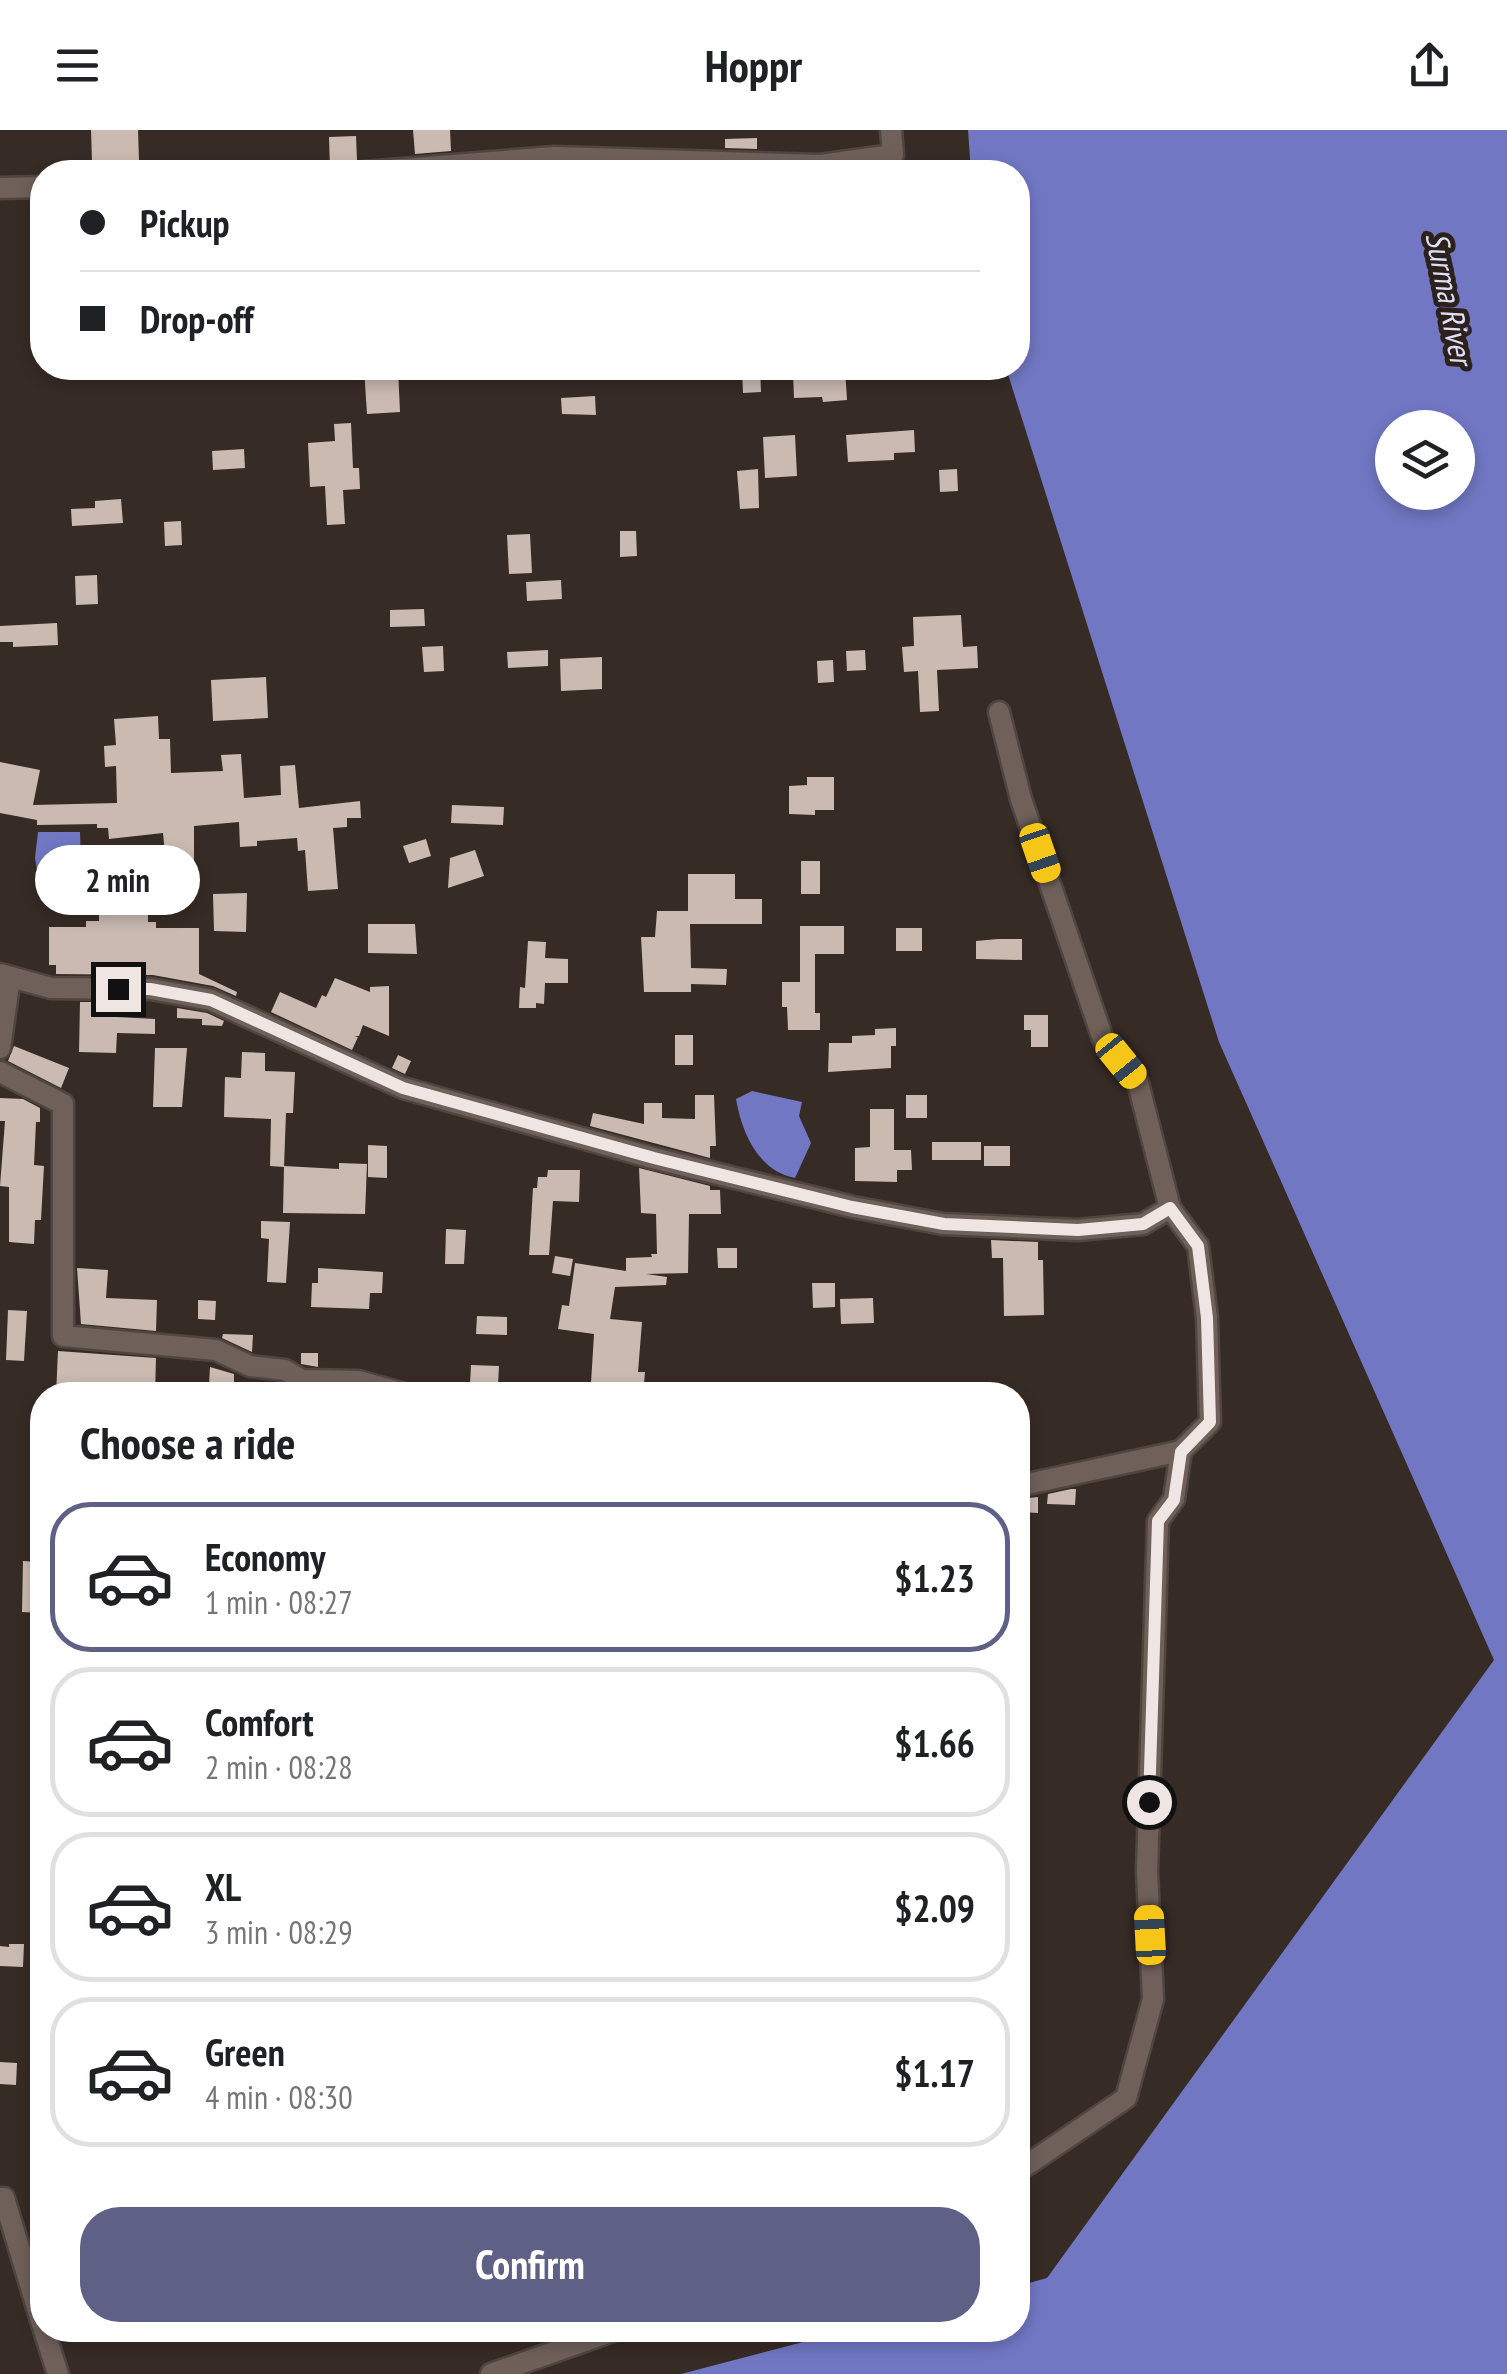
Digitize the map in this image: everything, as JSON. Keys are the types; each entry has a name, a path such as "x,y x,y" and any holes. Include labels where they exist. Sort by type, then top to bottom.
{"street":[{"path":"859,160 892,155 890,130"},
{"path":"516,160 643,160"},
{"path":"0,188 30,187"},
{"path":"998,712 1021,799 1103,1039 1138,1083 1170,1208 1198,1246 1207,1318 1210,1422 1181,1452 1030,1483"},
{"path":"0,1048 5,975 51,988 150,989 211,1000 403,1088 654,1158 852,1207 944,1224 1078,1230 1143,1224 1170,1208"},
{"path":"0,1072 63,1104 63,1336 216,1350 250,1366 284,1370 302,1380 358,1382"},
{"path":"1030,2163 1126,2098 1154,1999 1147,1871 1158,1521 1174,1500 1181,1452"},
{"path":"0,2198 4,2198 30,2282"},
{"path":"48,2342 58,2374"},
{"path":"491,2374 582,2342"}],"water":[{"name":"Surma River","path":"968,130 1507,130 1507,2374 681,2374 803,2342 1030,2342 1030,2283 1047,2278 1494,1660 1219,1042 1010,380 1030,380 1030,160 970,160"},
{"path":"38,832 80,832 81,860 70,882 38,876"},
{"path":"752,1091 802,1102 799,1116 811,1143 795,1178 771,1167 748,1137 736,1099"}],"building":[{"path":"91,130 138,130 139,160 92,160"},
{"path":"413,130 450,130 451,151 415,154"},
{"path":"356,136 357,160 330,160 329,137"},
{"path":"757,138 757,149 725,148 725,139"},
{"path":"365,380 399,380 400,412 367,414"},
{"path":"742,380 760,380 761,392 743,393"},
{"path":"793,380 846,380 847,400 794,398"},
{"path":"595,396 596,415 562,414 561,398"},
{"path":"351,423 353,468 359,468 360,489 343,490 345,524 327,525 325,486 310,487 308,443 335,441 334,424"},
{"path":"914,430 915,452 894,453 894,460 848,462 846,435"},
{"path":"795,435 797,476 765,478 763,437"},
{"path":"244,449 245,468 213,470 212,451"},
{"path":"758,469 759,508 740,509 737,471"},
{"path":"957,469 958,491 940,492 939,470"},
{"path":"121,499 123,523 72,526 71,509 95,508 95,501"},
{"path":"181,521 182,545 165,546 164,522"},
{"path":"620,531 636,531 637,556 620,557"},
{"path":"530,534 532,573 509,574 507,535"},
{"path":"97,575 98,604 76,605 75,576"},
{"path":"561,580 562,599 527,601 526,582"},
{"path":"424,609 425,626 390,627 390,610"},
{"path":"961,615 963,647 977,646 978,668 937,670 939,711 920,712 918,671 904,672 902,647 914,646 913,617"},
{"path":"57,623 58,645 13,647 13,642 0,642 0,626"},
{"path":"443,646 444,671 424,672 422,647"},
{"path":"548,650 548,666 508,668 507,652"},
{"path":"865,650 866,670 847,671 846,651"},
{"path":"602,657 602,689 561,691 560,659"},
{"path":"833,660 834,682 818,683 817,661"},
{"path":"266,677 268,718 213,721 211,680"},
{"path":"158,716 159,739 170,739 171,773 223,771 221,755 241,754 244,798 281,795 280,766 295,765 299,808 360,801 361,818 347,818 347,827 333,828 338,889 308,891 305,850 298,851 297,838 257,841 257,846 240,847 239,822 194,826 194,880 135,880 135,865 166,864 163,833 109,839 108,828 97,828 97,824 37,825 37,820 0,813 0,762 40,770 33,805 117,803 116,766 105,767 104,746 116,745 114,719"},
{"path":"807,777 834,777 834,810 815,810 815,815 789,814 789,786 807,785"},
{"path":"452,805 504,807 503,825 451,823"},
{"path":"426,839 431,856 409,863 403,846"},
{"path":"475,850 484,876 448,888 450,858"},
{"path":"801,861 820,861 820,894 801,894"},
{"path":"688,874 735,874 735,899 762,899 762,924 690,924 691,968 727,969 726,985 691,984 691,992 644,992 641,937 655,937 657,911 688,911"},
{"path":"126,887 148,887 148,922 156,922 156,928 199,928 199,974 237,992 236,996 213,986 153,975 56,974 56,965 49,965 49,927 86,927 86,921 99,921 99,912 126,912"},
{"path":"247,893 246,932 214,931 213,894"},
{"path":"368,924 415,924 417,954 368,953"},
{"path":"800,926 844,926 844,954 815,954 815,1013 820,1013 820,1030 788,1030 787,1007 782,1007 782,982 800,982"},
{"path":"896,928 922,928 922,951 896,951"},
{"path":"1022,939 1022,960 976,959 976,941"},
{"path":"528,941 546,942 545,958 568,959 568,983 545,983 544,1004 519,1008 520,987 525,988"},
{"path":"335,978 370,992 370,987 389,986 389,1036 363,1025 359,1036 354,1036 358,1037 352,1050 271,1012 280,992 316,1008"},
{"path":"80,1002 118,1002 117,1017 155,1019 155,1034 117,1033 116,1053 79,1052"},
{"path":"177,1008 207,1013 224,1021 222,1026 202,1025 202,1019 177,1018"},
{"path":"1024,1015 1048,1015 1048,1047 1031,1047 1031,1030 1024,1030"},
{"path":"896,1028 891,1068 828,1072 829,1043 852,1043 852,1036 875,1035 875,1029"},
{"path":"675,1035 693,1035 693,1065 675,1065"},
{"path":"14,1046 69,1068 61,1088 8,1061"},
{"path":"155,1048 187,1048 182,1107 153,1107"},
{"path":"242,1052 265,1053 265,1071 295,1072 293,1113 286,1113 284,1167 270,1166 271,1119 224,1117 225,1077 241,1078"},
{"path":"398,1055 411,1061 405,1074 392,1068"},
{"path":"695,1095 714,1095 716,1146 710,1146 710,1158 590,1126 593,1113 644,1124 644,1103 662,1103 662,1118 695,1119"},
{"path":"906,1095 927,1095 927,1118 906,1118"},
{"path":"0,1098 23,1099 40,1108 34,1165 44,1166 41,1220 35,1220 34,1244 9,1242 9,1187 0,1186 5,1121 0,1121"},
{"path":"870,1109 894,1109 894,1150 911,1150 912,1170 897,1170 897,1182 855,1181 855,1148 870,1147"},
{"path":"932,1142 981,1142 981,1160 932,1160"},
{"path":"368,1145 387,1146 387,1178 368,1177"},
{"path":"984,1146 1010,1146 1010,1166 984,1166"},
{"path":"339,1163 367,1164 365,1214 283,1213 284,1166 339,1169"},
{"path":"639,1168 720,1190 721,1214 689,1214 688,1273 646,1274 667,1277 666,1285 615,1287 610,1319 642,1322 638,1372 645,1372 644,1382 591,1382 594,1334 558,1329 562,1305 569,1306 575,1263 626,1271 626,1258 657,1254 656,1214 641,1213"},
{"path":"548,1170 580,1170 579,1202 553,1201 549,1255 529,1255 533,1188 537,1188 538,1177 547,1177"},
{"path":"261,1221 290,1222 286,1283 267,1282 269,1239 261,1238"},
{"path":"446,1229 466,1230 464,1264 445,1264"},
{"path":"991,1240 1038,1242 1038,1260 1043,1260 1044,1315 1004,1316 1003,1258 992,1258"},
{"path":"717,1248 737,1248 737,1268 718,1268"},
{"path":"555,1256 573,1259 570,1276 552,1273"},
{"path":"77,1268 108,1270 106,1298 157,1300 156,1331 81,1324"},
{"path":"318,1268 383,1272 382,1293 370,1293 369,1309 311,1307 312,1283 318,1283"},
{"path":"812,1283 835,1283 835,1307 813,1308"},
{"path":"873,1298 874,1323 841,1324 840,1299"},
{"path":"198,1300 216,1301 215,1320 198,1319"},
{"path":"8,1310 27,1311 24,1361 6,1360"},
{"path":"477,1316 507,1317 507,1335 476,1334"},
{"path":"223,1334 253,1335 252,1352 222,1338"},
{"path":"58,1351 156,1358 155,1382 57,1382"},
{"path":"301,1353 318,1353 318,1367 301,1364"},
{"path":"471,1365 499,1366 498,1382 470,1382"},
{"path":"210,1367 234,1374 234,1382 209,1382"},
{"path":"1076,1489 1075,1505 1047,1504 1048,1494"},
{"path":"1038,1497 1038,1513 1030,1513 1030,1498"},
{"path":"23,1561 30,1561 30,1612 22,1612"},
{"path":"24,1944 23,1967 0,1966 0,1946"},
{"path":"0,2062 17,2063 16,2085 0,2084"}],"route":[{"path":"118,989 150,989 211,1000 403,1088 654,1158 852,1207 944,1224 1078,1230 1143,1224 1170,1208 1198,1246 1207,1318 1210,1422 1181,1452 1174,1500 1158,1521 1149,1802"}]}
